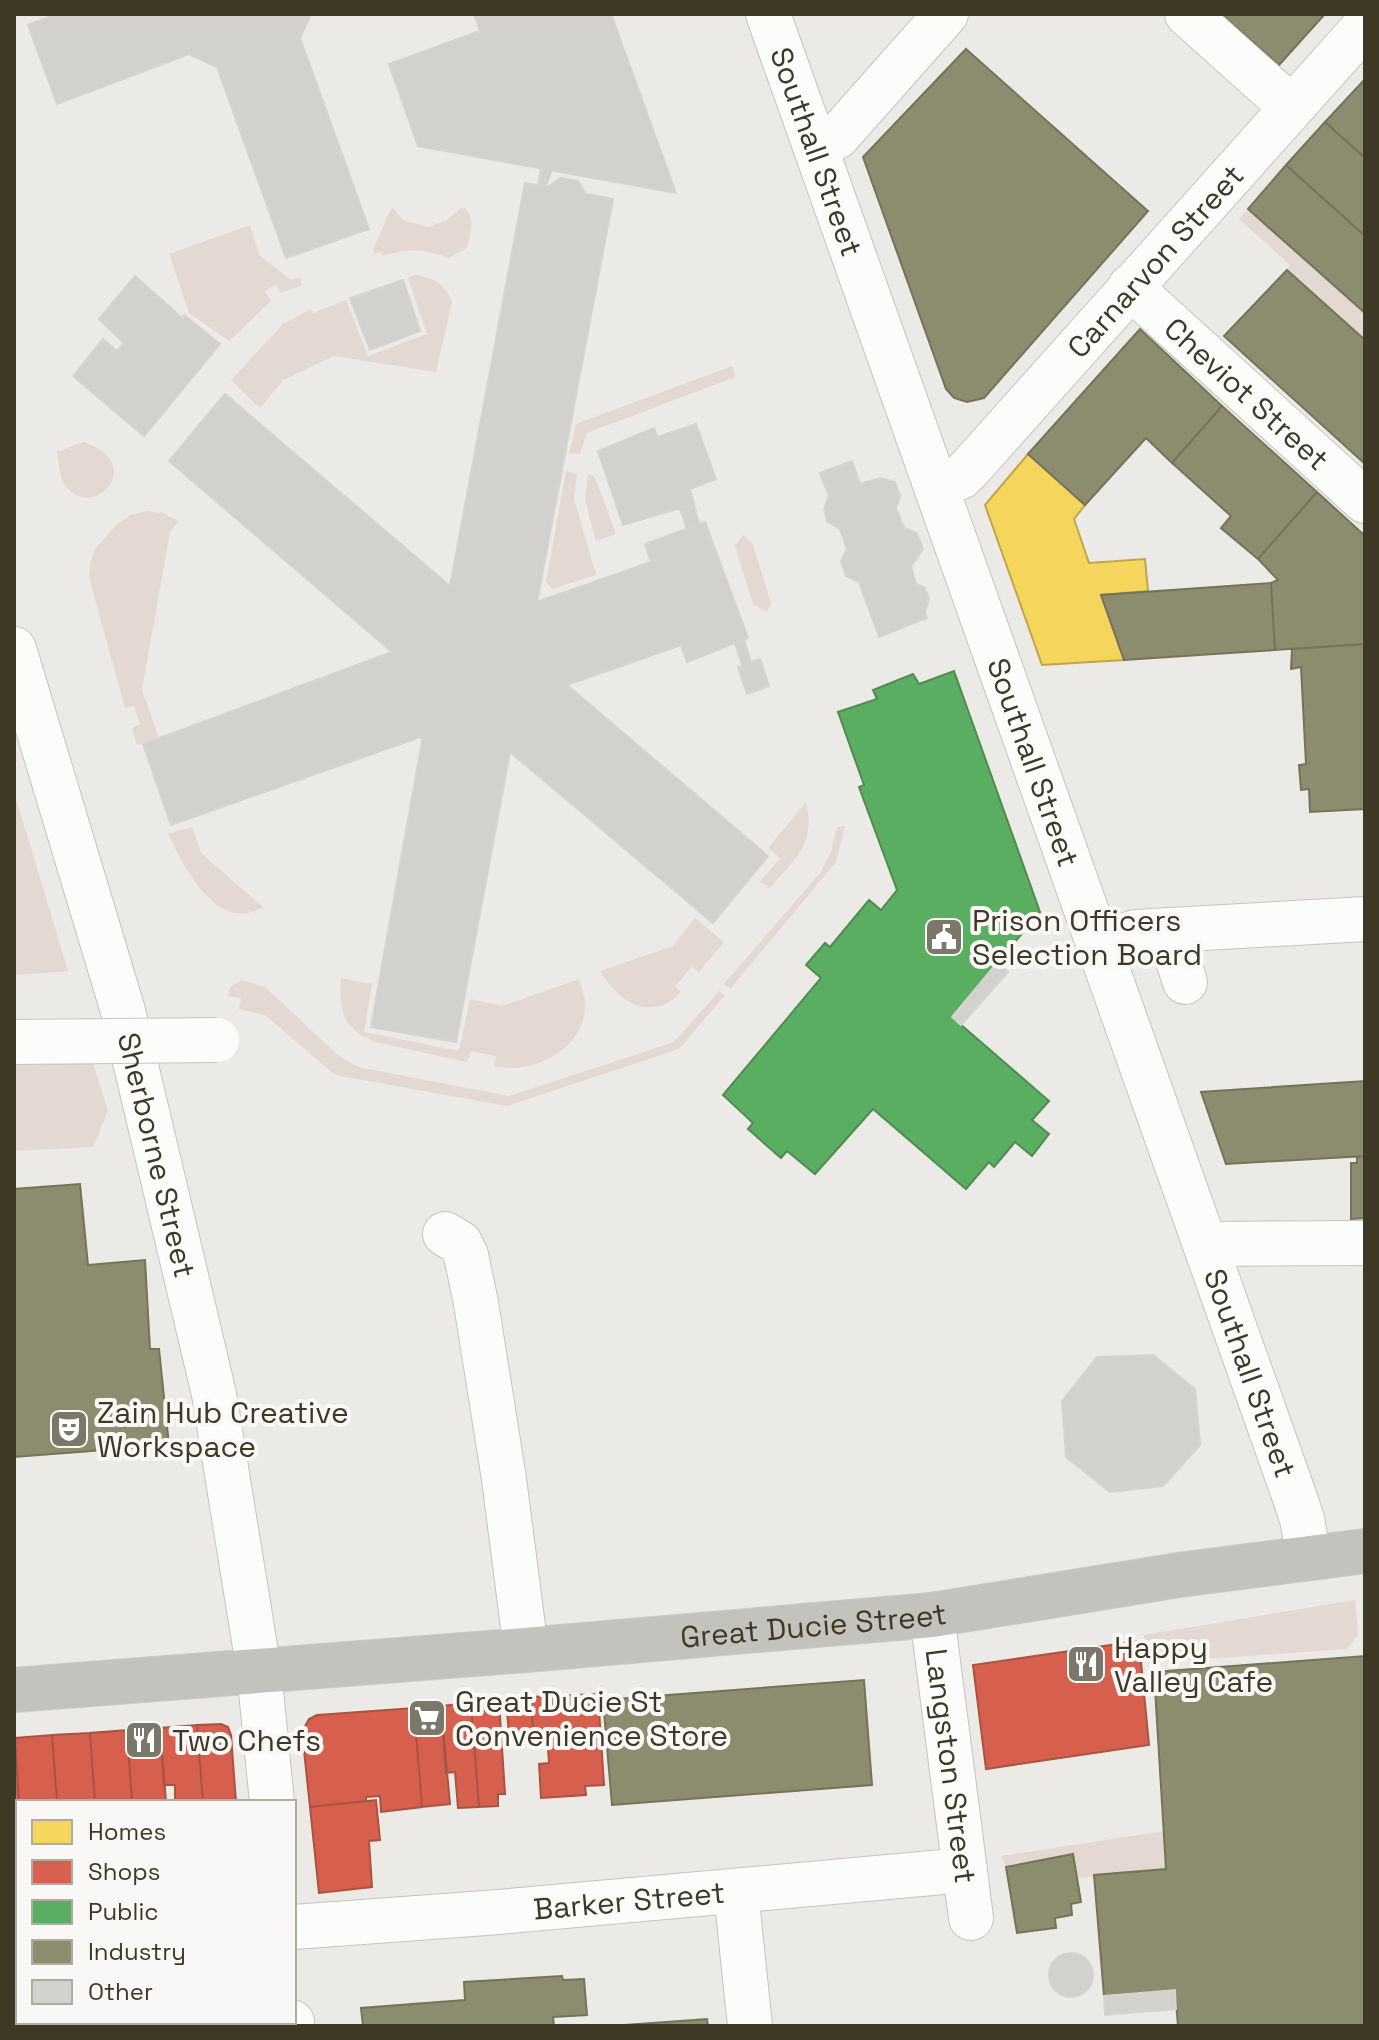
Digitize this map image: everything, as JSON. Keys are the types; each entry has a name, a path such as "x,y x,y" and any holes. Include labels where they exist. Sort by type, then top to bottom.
{"highway":[{"name":"Great Ducie Street","path":"14,1690 932,1615 1179,1575 1365,1551"}],"street":[{"name":"Southall Street","path":"768,14 1302,1519 1309,1558"},
{"path":"815,146 837,137 946,14"},
{"path":"1187,14 1291,107"},
{"name":"Carnarvon Street","path":"937,486 961,477 969,469 1365,26"},
{"name":"Cheviot Street","path":"1130,287 1365,501"},
{"name":"Sherborne Street","path":"14,649 139,1071 214,1394 259,1671 272,1800"},
{"path":"1100,945 1135,932 1365,919"},
{"path":"1168,930 1185,982"},
{"path":"14,1042 217,1040"},
{"path":"445,1234 460,1243 466,1255 476,1303 504,1479 526,1650"},
{"path":"1205,1244 1365,1243"},
{"name":"Langston Street","path":"932,1615 971,1918"},
{"name":"Barker Street","path":"296,1927 736,1892 965,1870"},
{"path":"736,1892 750,2026"}],"shaded area":[{"path":"392,207 403,220 428,227 445,221 465,208 471,222 467,248 449,258 416,250 383,256 381,251 375,254 373,249"},
{"path":"1248,209 1365,313 1365,340 1287,270 1290,265 1239,219"},
{"path":"250,225 259,255 291,280 300,277 302,285 281,293 276,284 265,291 271,301 229,341 189,313 169,254"},
{"path":"415,275 438,283 452,302 436,372 334,356 283,380 260,408 231,380 283,324 311,309 313,313 346,300 368,356 427,334 408,278"},
{"path":"732,366 735,377 587,433 580,454 569,453 576,424"},
{"path":"83,442 102,451 111,462 114,473 103,492 92,497 80,496 68,489 59,467 57,452"},
{"path":"566,471 577,474 574,499 596,575 552,589 546,582"},
{"path":"588,473 595,478 616,534 596,541 585,501"},
{"path":"147,511 163,513 179,521 170,532 142,690 159,738 137,745 132,728 140,724 134,706 125,708 89,577 95,549 116,525 130,515"},
{"path":"743,535 752,542 771,603 767,612 753,604 735,546"},
{"path":"14,792 68,971 14,975"},
{"path":"806,802 806,840 795,859 770,888 760,882 780,858 768,848"},
{"path":"845,826 836,862 730,989 724,984 820,873 831,852 837,827"},
{"path":"192,827 201,853 263,907 247,913 231,912 217,905 205,893 193,879 168,834"},
{"path":"695,918 724,942 699,972 692,967 675,986 681,992 667,1003 655,1007 636,1005 619,994 600,971 673,946"},
{"path":"341,978 372,984 364,1032 459,1051 470,999 502,1006 579,979 585,1000 583,1019 567,1045 540,1062 525,1067 494,1066 496,1056 471,1051 467,1062 375,1042 355,1031 342,1009"},
{"path":"241,980 265,987 339,1056 358,1067 509,1096 674,1042 719,991 725,995 679,1049 507,1106 335,1075 265,1015 239,1009 241,998 228,996 230,987"},
{"path":"14,1060 93,1063 108,1111 93,1147 14,1151"},
{"path":"1355,1600 1358,1635 1347,1649 1147,1663 1144,1635"},
{"path":"1164,1831 1166,1869 1078,1878 1073,1854 1006,1867 1001,1856"}],"building: Homes":[{"path":"1028,454 1085,505 1074,519 1089,563 1145,559 1148,591 1101,595 1124,660 1042,665 985,505"}],"building: Shops":[{"path":"1139,1641 1149,1745 986,1769 973,1665"},
{"path":"598,1694 604,1785 585,1786 586,1795 541,1798 539,1764 549,1763 547,1732 533,1733 531,1697"},
{"path":"531,1697 533,1733 509,1734 506,1699"},
{"path":"499,1701 505,1794 498,1794 498,1806 479,1807 471,1703"},
{"path":"471,1703 479,1807 458,1808 455,1772 446,1773 441,1706"},
{"path":"441,1706 450,1804 422,1807 414,1708"},
{"path":"414,1708 422,1807 381,1812 380,1796 366,1797 366,1801 310,1807 302,1732 309,1719 317,1715"},
{"path":"221,1724 228,1727 236,1800 203,1800 197,1725"},
{"path":"197,1725 203,1800 175,1800 175,1785 164,1785 160,1728"},
{"path":"160,1728 166,1800 132,1800 127,1730"},
{"path":"127,1730 132,1800 95,1800 90,1733"},
{"path":"90,1733 95,1800 57,1800 52,1735"},
{"path":"52,1735 57,1800 19,1800 15,1738"},
{"path":"14,1738 19,1800 16,1800 14,1835"},
{"path":"376,1800 380,1840 369,1841 372,1887 319,1893 310,1807"}],"building: Public":[{"path":"954,671 1040,912 952,1017 1049,1101 1032,1120 1049,1134 1032,1156 1015,1142 994,1167 989,1162 966,1189 873,1109 815,1174 787,1151 781,1158 748,1129 753,1123 723,1095 821,978 806,965 825,943 830,947 869,900 881,910 897,890 859,787 864,785 838,712 877,699 873,690 913,674 919,684"}],"building: Industry":[{"path":"1221,14 1325,14 1279,65"},
{"path":"966,49 1148,211 984,398 967,402 954,398 946,389 863,157"},
{"path":"1365,79 1365,158 1325,122"},
{"path":"1325,122 1365,158 1365,236 1286,165"},
{"path":"1286,165 1365,236 1365,313 1248,209"},
{"path":"1287,270 1365,340 1365,464 1224,336"},
{"path":"1140,329 1222,406 1172,463 1146,438 1085,505 1028,454"},
{"path":"1222,406 1317,492 1258,559 1221,528 1231,516 1172,463"},
{"path":"1317,492 1365,536 1365,644 1275,650 1271,583 1278,580 1258,559"},
{"path":"1271,583 1275,650 1124,660 1101,595"},
{"path":"1365,644 1365,809 1310,812 1309,789 1301,790 1299,765 1306,764 1301,667 1291,669 1292,649"},
{"path":"1365,1081 1365,1156 1226,1164 1201,1092"},
{"path":"1365,1156 1365,1218 1351,1219 1351,1163 1357,1163 1357,1157"},
{"path":"80,1184 88,1265 145,1260 150,1349 159,1349 169,1445 14,1457 14,1189"},
{"path":"1365,1656 1365,2026 1178,2026 1175,1990 1104,1996 1094,1875 1166,1869 1154,1672"},
{"path":"864,1680 872,1785 612,1805 603,1700"},
{"path":"1073,1854 1081,1902 1071,1904 1072,1915 1055,1918 1056,1928 1017,1933 1006,1867"},
{"path":"16,1879 16,2024 254,2026 14,2026"},
{"path":"562,1976 563,1980 584,1979 587,2015 553,2017 554,2026 363,2026 361,2008 465,2000 464,1982"},
{"path":"707,2019 708,2026 610,2026"}],"building: Other":[{"path":"56,14 311,14 300,38 369,229 286,258 217,67 189,54 57,104 28,25"},
{"path":"474,14 611,14 676,193 418,146 389,64 480,31"},
{"path":"541,169 551,171 546,187 538,185"},
{"path":"560,178 578,181 586,194 613,199 537,602 651,562 645,544 705,522 748,638 687,662 681,645 567,685 768,856 713,923 510,752 456,1042 371,1027 423,736 171,825 143,744 392,652 169,461 225,394 450,586 525,183 548,187"},
{"path":"135,276 182,318 184,315 220,344 144,436 73,376 103,339 117,351 124,343 99,319"},
{"path":"403,280 420,331 370,350 350,298"},
{"path":"696,424 716,479 690,489 694,504 623,525 598,451 654,428 657,437"},
{"path":"852,461 860,484 880,478 895,482 900,496 896,508 904,528 917,533 923,549 911,566 916,584 925,588 929,599 925,612 927,618 879,637 859,582 846,576 841,561 847,549 840,529 827,521 824,509 829,496 820,473"},
{"path":"694,504 699,524 687,529 680,508"},
{"path":"744,640 751,662 742,665 735,643"},
{"path":"760,659 769,686 747,694 738,667"},
{"path":"997,963 1008,972 961,1025 952,1017"},
{"path":"1153,1355 1195,1389 1200,1445 1163,1486 1110,1492 1066,1457 1062,1401 1097,1357"},
{"path":"1071,1953 1087,1959 1093,1975 1087,1991 1071,1997 1055,1991 1049,1975 1055,1959"},
{"path":"1175,1990 1176,2009 1105,2015 1104,1996"}],"place":[{"name":"Prison Officers Selection Board","path":"944,937"},
{"name":"Zain Hub Creative Workspace","path":"69,1429"},
{"name":"Happy Valley Cafe","path":"1086,1664"},
{"name":"Great Ducie St Convenience Store","path":"427,1718"},
{"name":"Two Chefs","path":"144,1740"}]}
